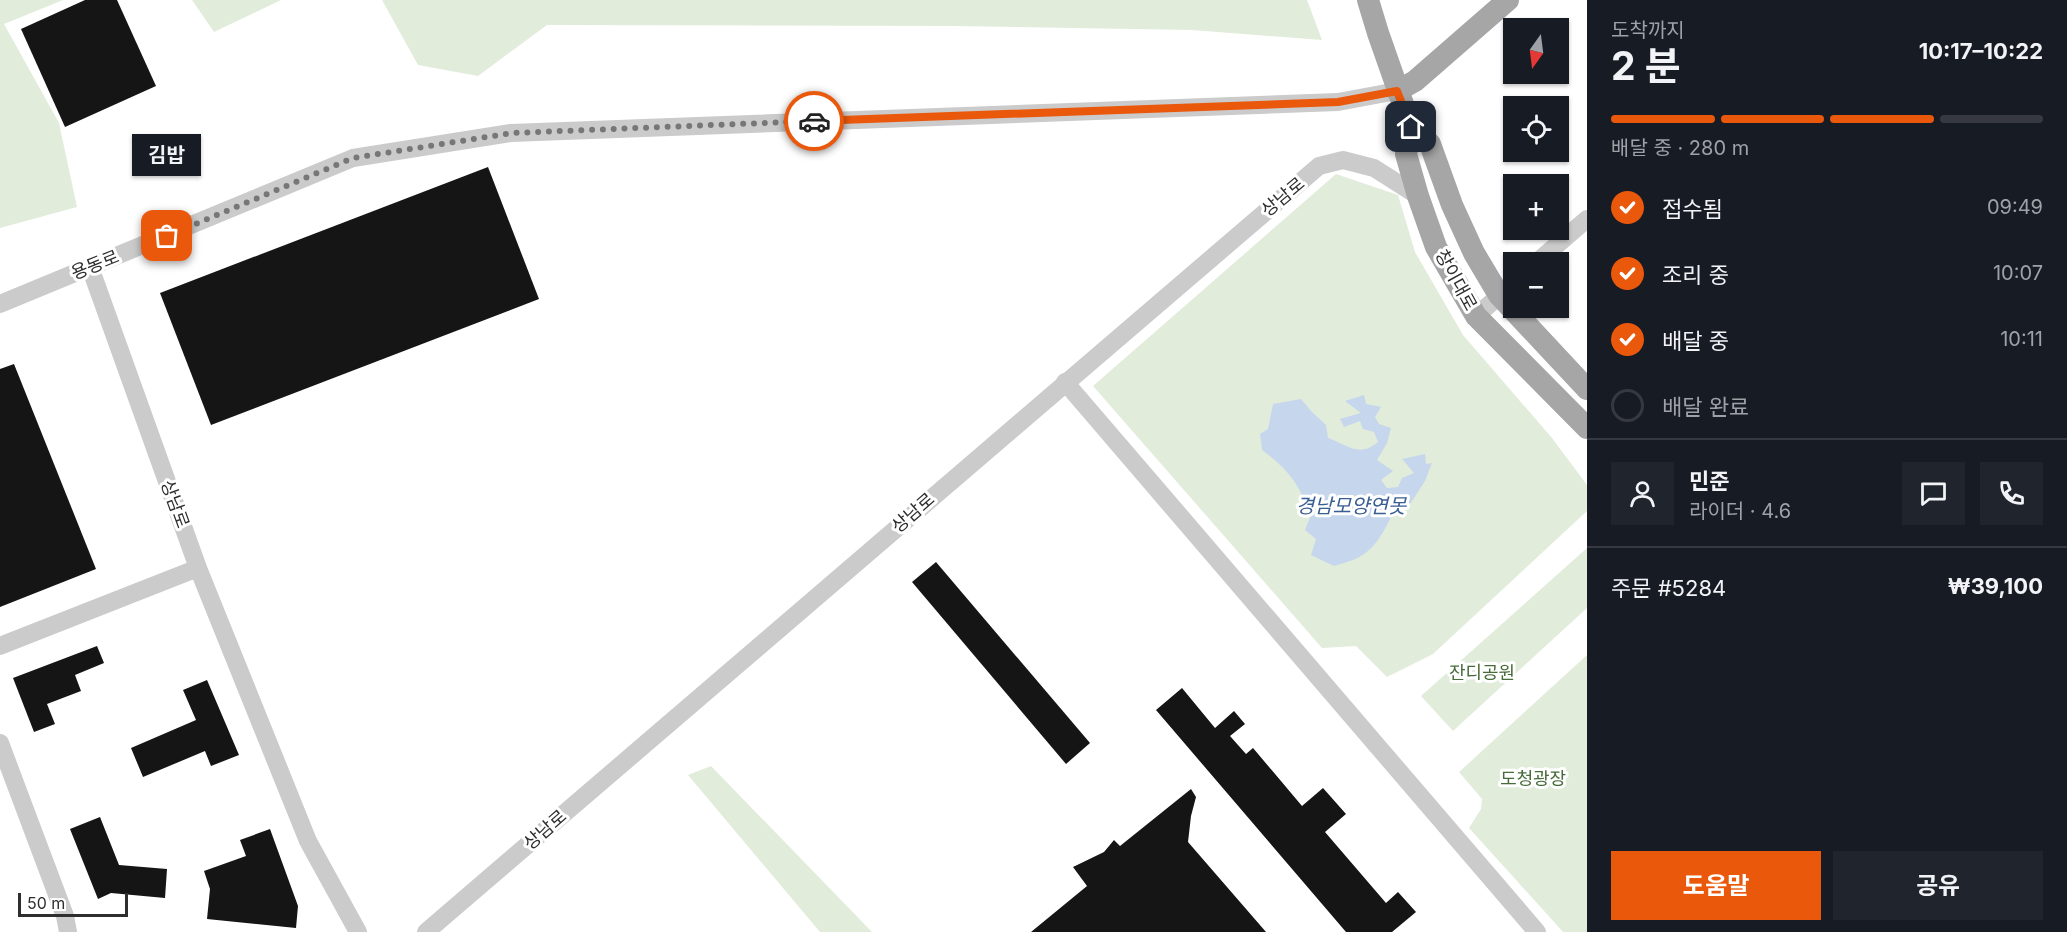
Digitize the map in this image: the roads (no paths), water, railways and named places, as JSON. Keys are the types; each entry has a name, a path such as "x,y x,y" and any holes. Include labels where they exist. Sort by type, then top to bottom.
{"main road":[{"name":"창이대로","path":"1368,0 1411,127 1430,144 1474,253 1503,286"},
{"path":"1397,91 1415,81 1508,0"},
{"name":"창이대로","path":"1411,127 1406,154 1418,196 1436,247 1476,316 1587,428"},
{"name":"창이대로","path":"1529,318 1587,389"}],"street":[{"name":"용동로","path":"0,304 353,158 512,133 1338,102 1397,91"},
{"name":"상남로","path":"426,932 1319,166 1343,160 1374,168 1418,196"},
{"path":"1549,252 1587,219"},
{"name":"상남로","path":"90,267 198,568 308,841 358,932"},
{"path":"1476,316 1503,292"},
{"path":"1065,382 1538,932"},
{"path":"0,646 198,568"},
{"path":"0,743 65,916 68,932"}],"water":[{"name":"경남모양연못","path":"1364,395 1366,404 1381,407 1375,417 1379,424 1391,428 1387,443 1377,460 1393,471 1381,480 1387,488 1398,487 1402,478 1414,473 1402,459 1425,454 1426,464 1432,463 1425,481 1406,510 1403,498 1380,537 1368,551 1358,558 1334,566 1311,555 1316,539 1305,530 1311,515 1292,478 1262,450 1260,434 1268,429 1273,404 1301,399 1326,425 1328,438 1353,449 1371,447 1378,442 1374,432 1363,429 1360,421 1344,427 1340,419 1361,413 1345,401"}],"place":[{"name":"김밥","path":"167,236"}],"park label":[{"name":"잔디공원","path":"1482,673"},
{"name":"도청광장","path":"1533,779"}]}
